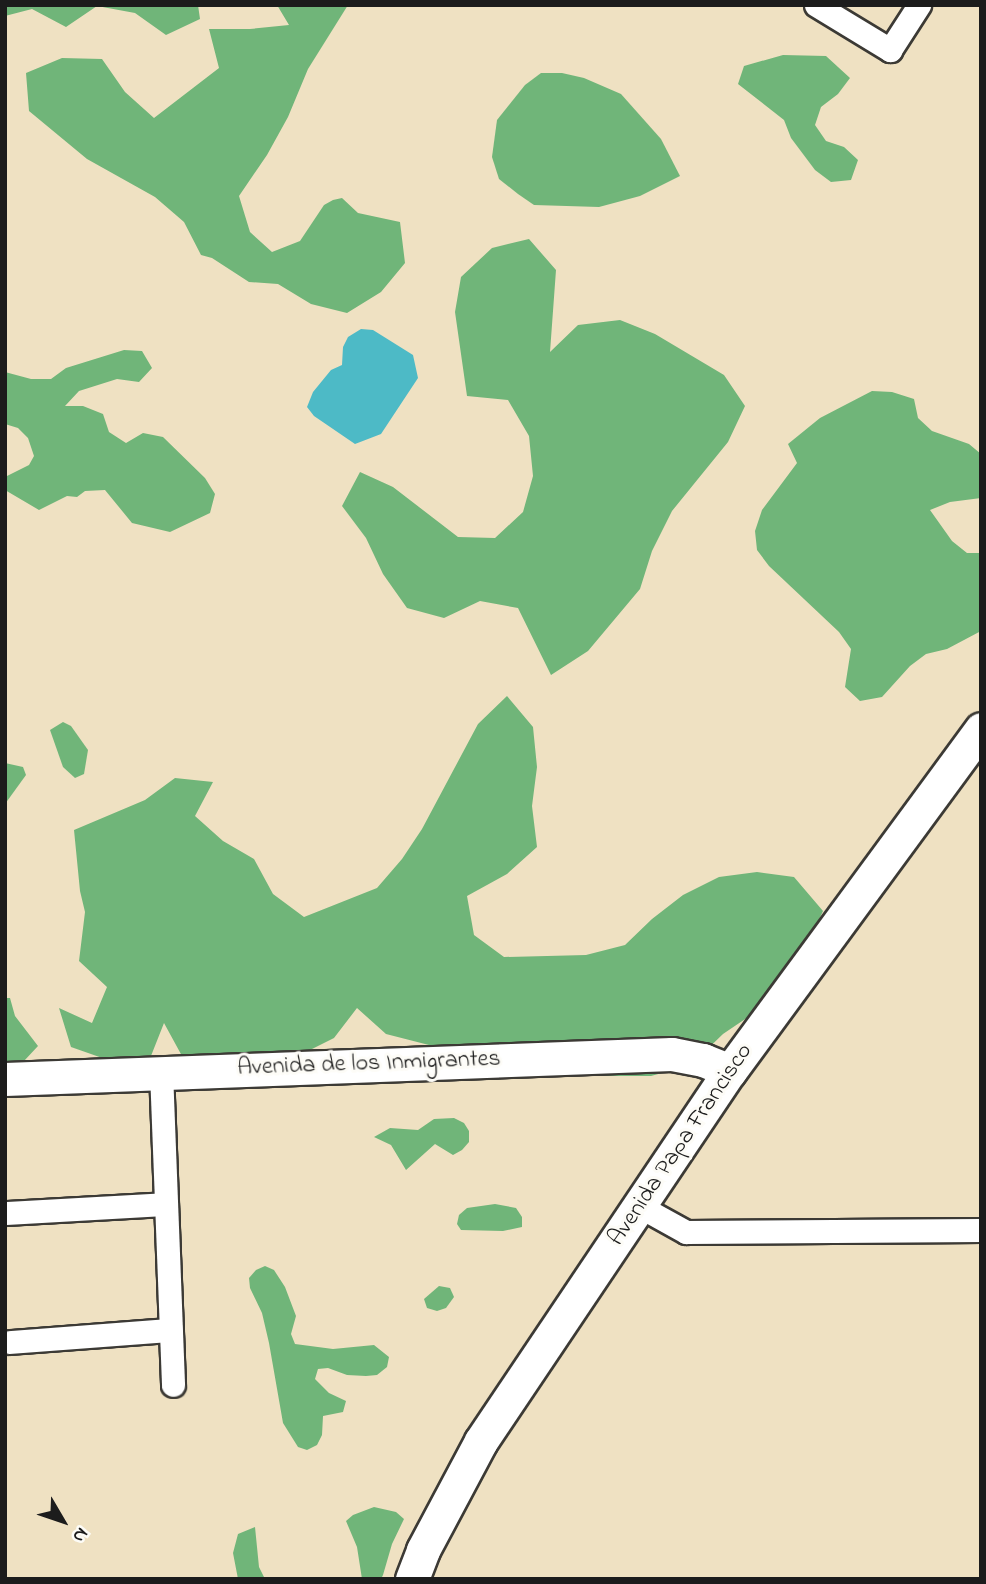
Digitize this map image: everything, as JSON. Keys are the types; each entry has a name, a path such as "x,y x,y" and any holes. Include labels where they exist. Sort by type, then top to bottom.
{"main road":[{"name":"Avenida Papa Francisco","path":"412,1579 423,1549 481,1441 730,1071 981,729"},
{"name":"Avenida de los Inmigrantes","path":"5,1079 161,1071 672,1054 703,1060 730,1071"}],"street":[{"path":"816,5 890,50 919,5"},
{"path":"161,1071 173,1385"},
{"path":"5,1213 166,1204"},
{"path":"639,1206 686,1232 981,1230"},
{"path":"10,1342 171,1330"}],"green space":[{"path":"5,5 198,5 200,19 166,35 135,13 97,6 66,27 32,9 5,16"},
{"path":"277,5 348,5 308,69 288,117 267,155 239,196 250,232 272,252 300,241 324,205 333,200 342,198 358,213 400,222 405,263 381,292 347,313 311,304 278,284 249,282 212,258 201,255 184,222 155,197 87,159 29,111 26,73 62,58 102,59 125,92 154,118 219,68 209,29 289,25"},
{"path":"783,55 826,56 850,78 838,94 821,107 815,125 826,141 844,147 858,160 851,180 831,182 815,170 791,138 784,120 738,84 744,66"},
{"path":"541,73 562,73 584,78 621,94 661,139 680,176 640,196 599,207 534,205 518,194 499,179 492,157 497,120 525,85"},
{"path":"529,239 556,270 550,352 578,325 620,320 655,334 724,375 745,406 728,442 672,511 652,551 640,589 588,651 551,675 518,608 480,601 444,618 407,608 383,574 366,538 342,506 360,472 393,487 458,537 495,538 523,512 533,476 529,436 508,400 467,396 455,312 461,277 492,248"},
{"path":"124,350 142,351 152,368 139,382 117,379 79,391 65,406 83,406 103,414 109,432 126,443 143,433 163,437 205,478 215,494 210,513 170,532 132,523 105,490 85,491 77,497 67,496 39,510 5,490 5,477 29,465 34,456 28,438 18,428 5,424 5,372 31,379 51,379 66,368"},
{"path":"872,391 892,392 914,399 918,418 932,431 969,444 981,454 981,498 950,502 930,510 952,541 967,553 981,553 981,631 947,649 926,654 910,666 882,697 860,701 845,687 851,649 839,632 769,566 757,550 755,531 762,510 797,463 788,444 820,418"},
{"path":"507,696 533,727 537,767 532,806 537,847 507,874 467,896 474,935 504,957 586,955 625,945 683,895 719,877 757,872 794,877 823,911 806,947 757,1011 723,1034 691,1065 651,1076 566,1076 527,1070 386,1034 357,1008 334,1038 298,1056 182,1056 164,1023 149,1061 108,1060 71,1047 59,1008 92,1023 107,987 79,961 85,912 80,891 74,830 145,800 175,778 213,782 195,816 223,841 254,859 273,894 304,917 377,888 402,859 422,829 478,724"},
{"path":"63,722 71,726 88,750 84,774 75,778 63,767 50,730"},
{"path":"5,763 23,767 26,775 5,804"},
{"path":"5,998 10,998 15,1016 38,1046 24,1061 5,1064"},
{"path":"454,1118 464,1123 469,1131 469,1142 462,1150 453,1155 435,1144 406,1170 391,1145 374,1137 390,1128 418,1130 434,1119"},
{"path":"495,1204 516,1208 522,1217 522,1227 503,1231 461,1230 457,1224 459,1215 467,1208"},
{"path":"265,1266 274,1270 285,1287 296,1316 291,1334 295,1344 333,1349 374,1345 389,1357 387,1367 377,1375 347,1375 328,1368 318,1369 315,1379 329,1393 346,1401 343,1412 323,1416 322,1435 317,1445 307,1450 298,1447 283,1423 262,1313 250,1288 249,1278 256,1270"},
{"path":"439,1286 450,1288 454,1297 446,1308 437,1311 427,1308 424,1299"},
{"path":"374,1507 396,1512 404,1519 392,1544 381,1579 362,1579 357,1547 346,1521 353,1515"},
{"path":"255,1527 259,1567 265,1579 238,1579 233,1553 238,1534"}],"water":[{"path":"361,329 373,330 413,355 418,378 381,434 355,444 314,416 307,407 313,392 331,370 342,365 343,347 348,337"}]}
